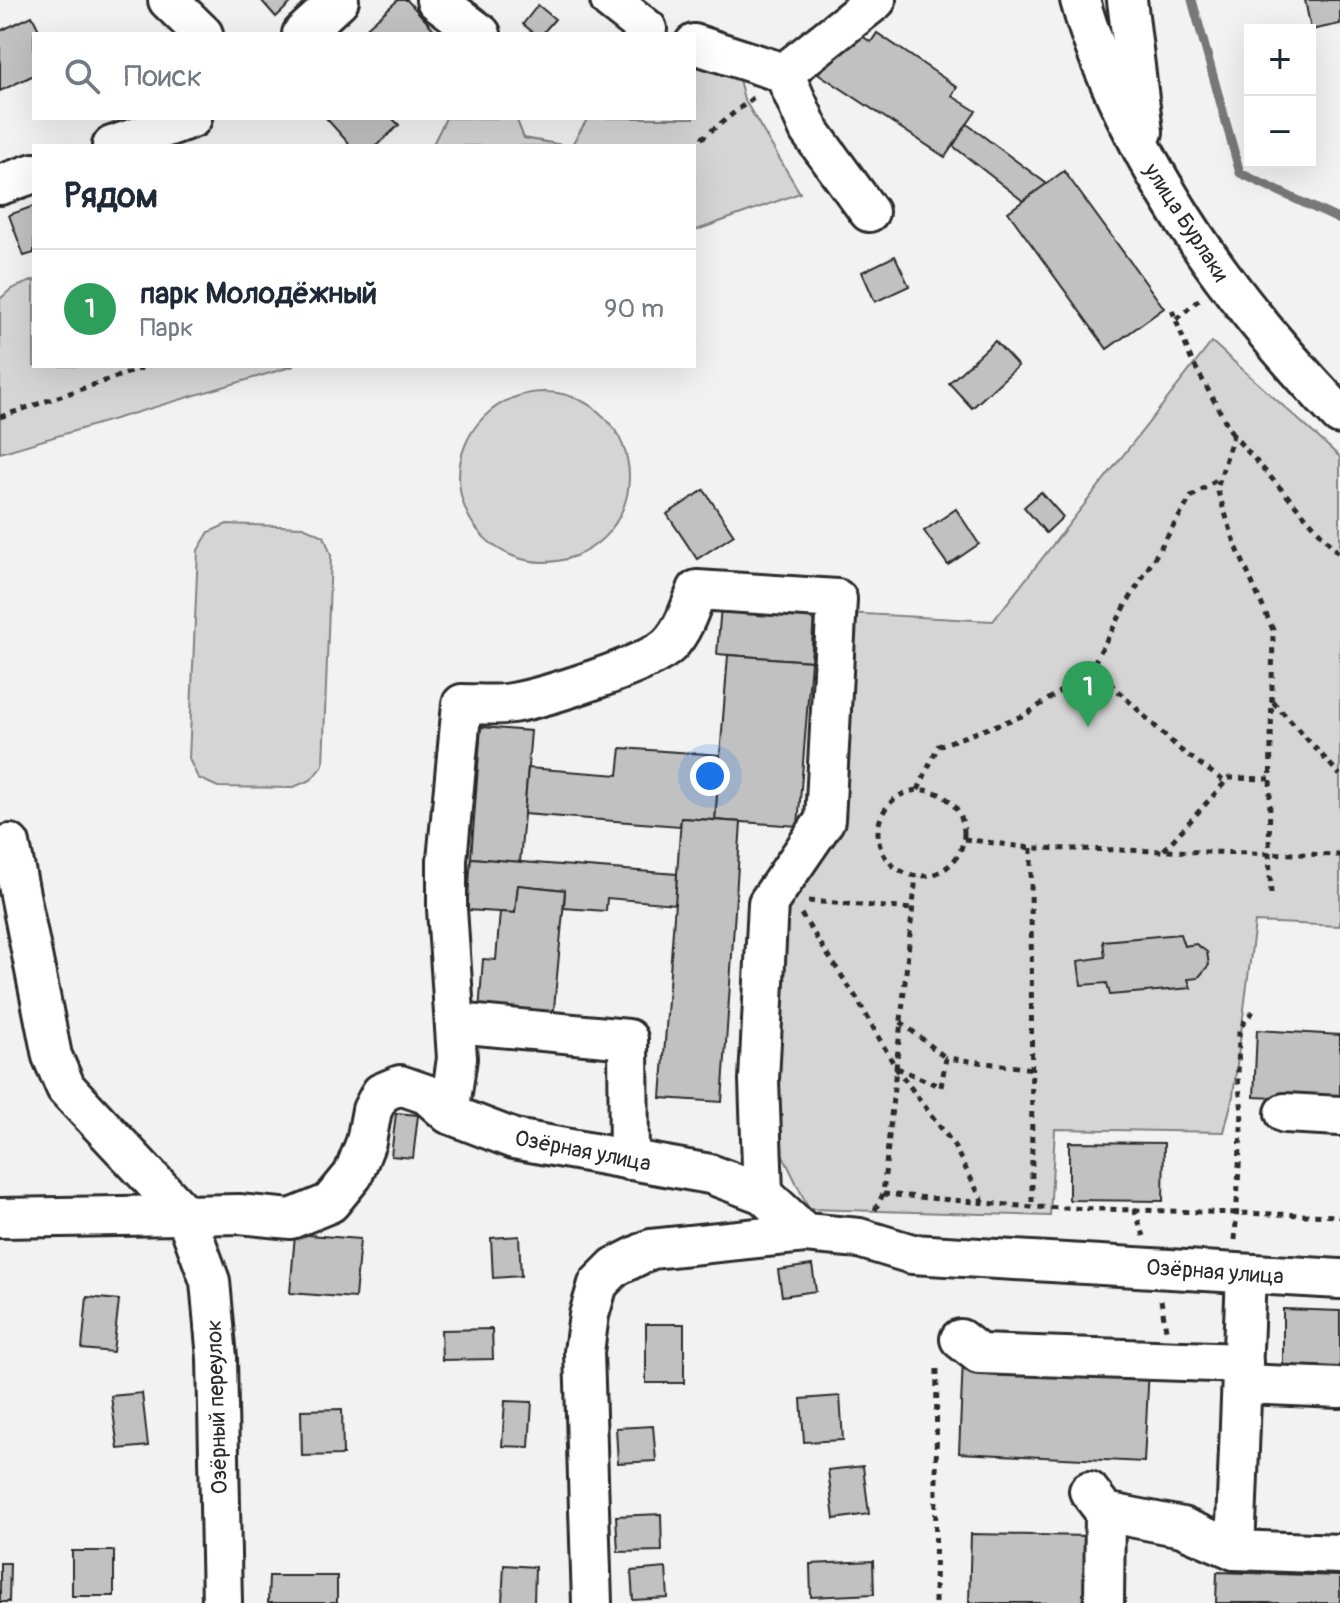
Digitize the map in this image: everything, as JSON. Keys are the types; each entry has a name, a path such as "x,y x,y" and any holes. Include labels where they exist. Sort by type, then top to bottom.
{"street":[{"path":"168,0 201,32"},
{"path":"304,32 339,0"},
{"path":"436,0 478,32"},
{"path":"610,0 647,32"},
{"path":"784,73 876,0"},
{"name":"улица Бурлаки","path":"1080,0 1091,40 1146,158 1174,209 1223,280 1340,415"},
{"path":"1127,0 1146,158"},
{"path":"696,45 784,73 809,130 869,212"},
{"path":"118,144 186,120"},
{"path":"0,185 32,174"},
{"path":"449,1114 457,1058 447,909 447,860 462,704 510,704 547,695 632,666 668,646 687,618 697,590 837,599 825,820 768,903 759,1080 763,1194"},
{"path":"10,844 52,1056 66,1088 186,1216"},
{"path":"456,1023 628,1039 629,1160"},
{"name":"Озёрная улица","path":"0,1218 239,1214 291,1219 330,1203 353,1175 366,1142 372,1110 381,1093 400,1085 426,1094 449,1114 514,1139 710,1174 763,1194 805,1233"},
{"path":"1285,1113 1340,1116"},
{"name":"Озёрный переулок","path":"186,1216 210,1281 217,1358 222,1603"},
{"name":"Озёрная улица","path":"592,1603 584,1352 589,1315 598,1284 615,1267 651,1249 805,1233 859,1238 912,1254 1340,1279"},
{"path":"1235,1550 1246,1274"},
{"path":"949,1346 979,1354 1177,1361 1340,1388"},
{"path":"1104,1603 1097,1502 1182,1527 1235,1550 1340,1554"}],"path":[{"path":"695,144 784,73"},
{"path":"1172,310 1191,359 1233,435 1340,555"},
{"path":"0,417 142,368"},
{"path":"1233,435 1217,489 1236,546 1273,630 1271,894"},
{"path":"918,790 938,746 1025,715 1089,672 1191,497 1220,478"},
{"path":"1092,666 1178,748 1225,782"},
{"path":"1273,702 1340,775"},
{"path":"1163,851 1229,778 1271,779"},
{"path":"918,790 942,796 952,804 960,814 964,839 960,852 942,871 930,876 916,876 903,873 882,854 878,826 883,812 892,801 918,790"},
{"path":"964,839 1031,848 1340,855"},
{"path":"1031,848 1032,1207"},
{"path":"859,1238 883,1194 916,876"},
{"path":"913,909 796,900 896,1068 953,1144 984,1204"},
{"path":"1237,1214 1242,1111 1238,1079 1239,1029 1254,1010"},
{"path":"901,1022 946,1058 1033,1069"},
{"path":"896,1068 941,1087 946,1058"},
{"path":"883,1194 1032,1207 1340,1216"},
{"path":"1155,1267 1166,1328 1177,1361"},
{"path":"935,1603 935,1413 949,1346"}],"shaded area":[{"path":"734,60 744,99 800,193 696,230 696,144 572,144 587,120 696,120 696,66"},
{"path":"445,120 517,120 524,138 557,144 433,144"},
{"path":"32,281 32,368 287,368 0,453 0,299 11,289"},
{"path":"1212,342 1340,457 1340,926 1255,922 1233,1096 1224,1132 1055,1129 1050,1216 809,1209 769,1127 784,896 827,833 846,613 993,621"},
{"path":"544,392 577,398 604,417 623,444 629,477 623,510 604,537 577,556 544,562 511,556 484,537 465,510 459,477 465,444 484,417 511,398"},
{"path":"227,524 303,527 324,536 331,555 323,765 311,780 291,788 218,787 198,778 189,759 198,550 209,532"}],"building":[{"path":"261,0 294,0 276,17"},
{"path":"398,0 407,0 436,32 362,32"},
{"path":"1305,0 1340,0 1340,24 1316,29 1316,24 1310,24"},
{"path":"538,5 555,19 544,32 533,32 523,24"},
{"path":"32,16 40,32 32,32 32,76 0,91 0,31"},
{"path":"847,26 871,42 877,33 957,87 952,96 976,111 945,157 816,72"},
{"path":"328,120 394,120 399,125 378,144 349,144"},
{"path":"967,124 1047,184 1023,201 953,146"},
{"path":"1064,171 1164,308 1107,349 1008,212"},
{"path":"32,207 32,254 24,256 9,215"},
{"path":"895,256 909,286 875,302 862,272"},
{"path":"995,341 1018,366 972,408 949,383"},
{"path":"704,490 734,535 697,559 667,514"},
{"path":"1041,492 1063,517 1046,533 1024,507"},
{"path":"956,509 979,544 948,565 924,531"},
{"path":"721,606 814,613 811,661 717,654"},
{"path":"728,655 811,661 798,826 715,820"},
{"path":"481,727 531,731 520,862 471,858"},
{"path":"621,748 720,755 715,820 681,818 680,826 524,814 528,768 618,775"},
{"path":"681,818 741,822 722,1102 661,1098"},
{"path":"471,858 677,874 675,904 607,898 606,911 564,908 565,890 518,885 515,913 467,910"},
{"path":"518,885 565,890 553,1019 479,1012 483,959 496,960 500,912 515,913"},
{"path":"1180,934 1184,946 1196,944 1207,952 1209,965 1198,978 1188,979 1191,988 1110,995 1107,983 1081,985 1078,961 1105,957 1103,941"},
{"path":"1257,1030 1340,1035 1340,1101 1254,1097"},
{"path":"396,1113 418,1115 413,1158 391,1156"},
{"path":"1069,1142 1164,1143 1163,1201 1069,1200"},
{"path":"295,1234 360,1239 355,1298 290,1293"},
{"path":"519,1236 521,1276 493,1278 491,1238"},
{"path":"812,1265 816,1291 782,1296 778,1270"},
{"path":"87,1297 119,1300 113,1352 82,1349"},
{"path":"1283,1309 1340,1311 1340,1379 1283,1377"},
{"path":"646,1324 684,1324 684,1383 646,1383"},
{"path":"492,1329 493,1359 442,1360 441,1330"},
{"path":"963,1359 1149,1368 1144,1462 959,1453"},
{"path":"142,1393 148,1446 118,1449 111,1396"},
{"path":"840,1396 843,1440 804,1442 801,1399"},
{"path":"505,1401 532,1402 529,1447 502,1446"},
{"path":"342,1409 343,1455 302,1456 301,1410"},
{"path":"653,1426 656,1461 618,1463 616,1428"},
{"path":"863,1466 869,1514 834,1519 828,1470"},
{"path":"661,1514 662,1551 618,1552 616,1516"},
{"path":"971,1534 1090,1536 1087,1603 969,1603"},
{"path":"72,1551 114,1551 114,1596 72,1596"},
{"path":"873,1561 874,1594 811,1597 810,1564"},
{"path":"0,1563 10,1563 9,1602 0,1602"},
{"path":"504,1565 535,1567 534,1603 502,1603"},
{"path":"666,1568 668,1598 633,1600 631,1571"},
{"path":"1217,1572 1340,1576 1340,1603 1216,1603"},
{"path":"269,1576 337,1576 337,1603 268,1603"}],"waterway":[{"path":"1192,0 1240,173 1340,220"}],"place":[{"name":"парк Молодёжный","path":"1088,727"}]}
